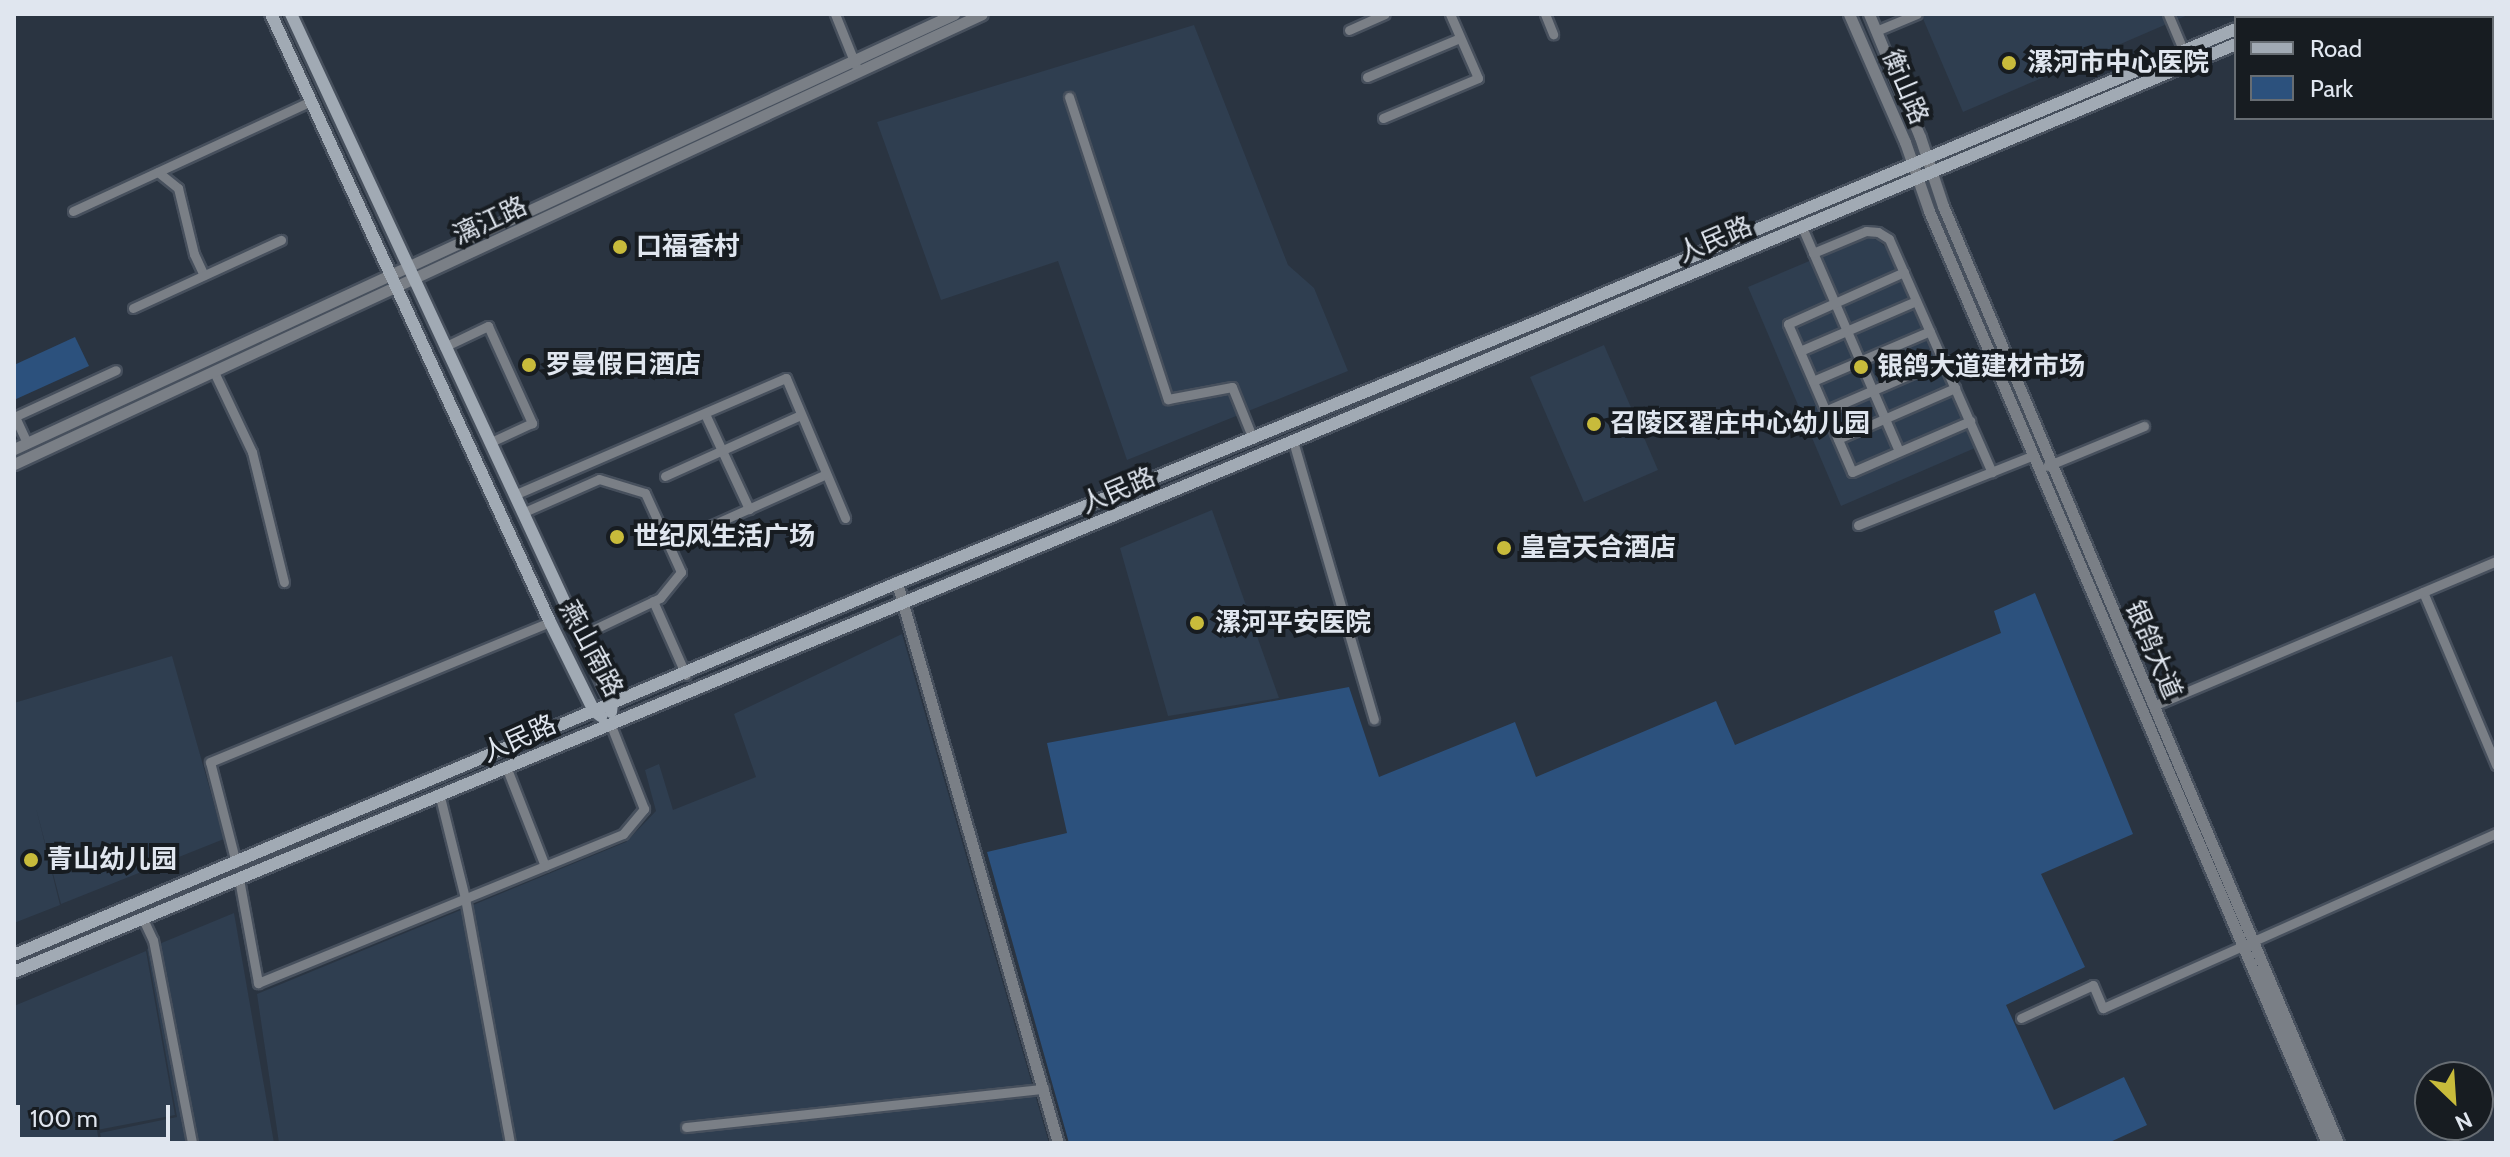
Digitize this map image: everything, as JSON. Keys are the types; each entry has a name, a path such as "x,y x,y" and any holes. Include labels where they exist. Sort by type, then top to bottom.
{"main road":[{"name":"燕山南路","path":"271,14 550,622 594,711 610,723"},
{"name":"燕山南路","path":"291,14 612,704 610,723"},
{"name":"人民路","path":"14,972 1933,173 2183,50 2234,30"},
{"name":"人民路","path":"14,955 686,675 897,583 1253,439 1928,156 2234,45"},
{"path":"311,101 327,94"},
{"path":"476,461 492,448"}],"street":[{"path":"835,14 859,73"},
{"name":"漓江路","path":"14,449 854,60 933,18 954,14"},
{"name":"漓江路","path":"14,464 414,281 982,14"},
{"path":"1349,30 1385,14"},
{"path":"1383,118 1478,78 1450,14"},
{"path":"1545,14 1553,34"},
{"name":"衡山路","path":"1849,14 1918,179"},
{"name":"衡山路","path":"1869,14 1933,173"},
{"path":"1876,31 1917,14"},
{"path":"2168,14 2183,50"},
{"path":"1367,77 1460,38"},
{"path":"1069,97 1168,399 1232,387 1253,439"},
{"path":"73,211 311,101"},
{"path":"158,172 178,188 194,254 204,275"},
{"name":"银鸽大道","path":"1933,173 2046,467 2248,942 2338,1143"},
{"name":"银鸽大道","path":"1918,179 2034,455 2046,467 2153,706 2327,1143"},
{"path":"1802,227 1899,451"},
{"path":"1813,253 1866,231 1878,232 1889,239 1992,472"},
{"path":"133,308 281,240"},
{"path":"1904,272 1788,324 1852,472 1970,421"},
{"path":"1800,351 1916,301"},
{"path":"444,347 488,326 532,423 492,448"},
{"path":"1813,381 1930,331"},
{"path":"1825,411 1943,360"},
{"path":"27,443 15,417 116,370"},
{"path":"214,372 252,452 284,582"},
{"path":"514,495 786,378 845,518"},
{"path":"1838,439 1955,388"},
{"path":"705,414 749,509"},
{"path":"665,476 801,415"},
{"path":"2046,467 2144,426"},
{"path":"1293,441 1374,719"},
{"path":"1858,525 2034,455"},
{"path":"701,530 826,474"},
{"path":"522,513 599,479 645,493 681,572 660,598 580,636"},
{"path":"2153,706 2496,561"},
{"path":"897,583 1058,1143"},
{"path":"2423,592 2496,765"},
{"path":"653,601 686,675"},
{"path":"236,863 210,762 550,622"},
{"path":"239,879 258,983 623,834 644,809 610,723"},
{"path":"507,769 545,866"},
{"path":"440,797 465,898 510,1143"},
{"path":"2021,1018 2093,985 2103,1008 2496,833"},
{"path":"143,919 153,940 192,1143"},
{"path":"686,1127 1044,1089"}],"shaded area":[{"name":"漯河市中心医院","path":"1921,14 2190,14 1963,112"},
{"path":"1194,25 1288,265 1314,288 1348,371 1127,460 1058,261 941,300 877,122"},
{"name":"银鸽大道建材市场","path":"1866,237 1878,240 1886,248 1975,448 1841,506 1748,287"},
{"name":"召陵区翟庄中心幼儿园","path":"1604,345 1658,470 1584,502 1530,377"},
{"name":"漯河平安医院","path":"1212,510 1279,698 1168,716 1120,548"},
{"path":"902,634 1049,1143 279,1143 257,994 626,842 656,811 645,770 659,764 673,810 756,777 734,714"},
{"path":"172,656 224,839 61,904 36,808 60,905 14,923 14,703"},
{"path":"234,913 274,1143 102,1143 100,1133 177,1117 147,949"},
{"path":"146,951 175,1115 97,1130 99,1143 14,1143 14,1006"}],"green space":[{"path":"75,337 89,366 14,400 14,365"},
{"path":"2035,593 2133,834 2041,874 2085,967 2006,1005 2054,1110 2124,1077 2147,1125 2108,1143 1069,1143 987,852 1067,833 1047,743 1349,687 1379,777 1515,722 1536,777 1716,701 1735,745 2001,633 1994,611"}],"place":[{"name":"漯河市中心医院","path":"2009,63"},
{"name":"口福香村","path":"620,247"},
{"name":"罗曼假日酒店","path":"529,365"},
{"name":"银鸽大道建材市场","path":"1861,367"},
{"name":"召陵区翟庄中心幼儿园","path":"1594,424"},
{"name":"世纪风生活广场","path":"617,537"},
{"name":"皇宫天合酒店","path":"1504,548"},
{"name":"漯河平安医院","path":"1197,623"},
{"name":"青山幼儿园","path":"31,860"}]}
